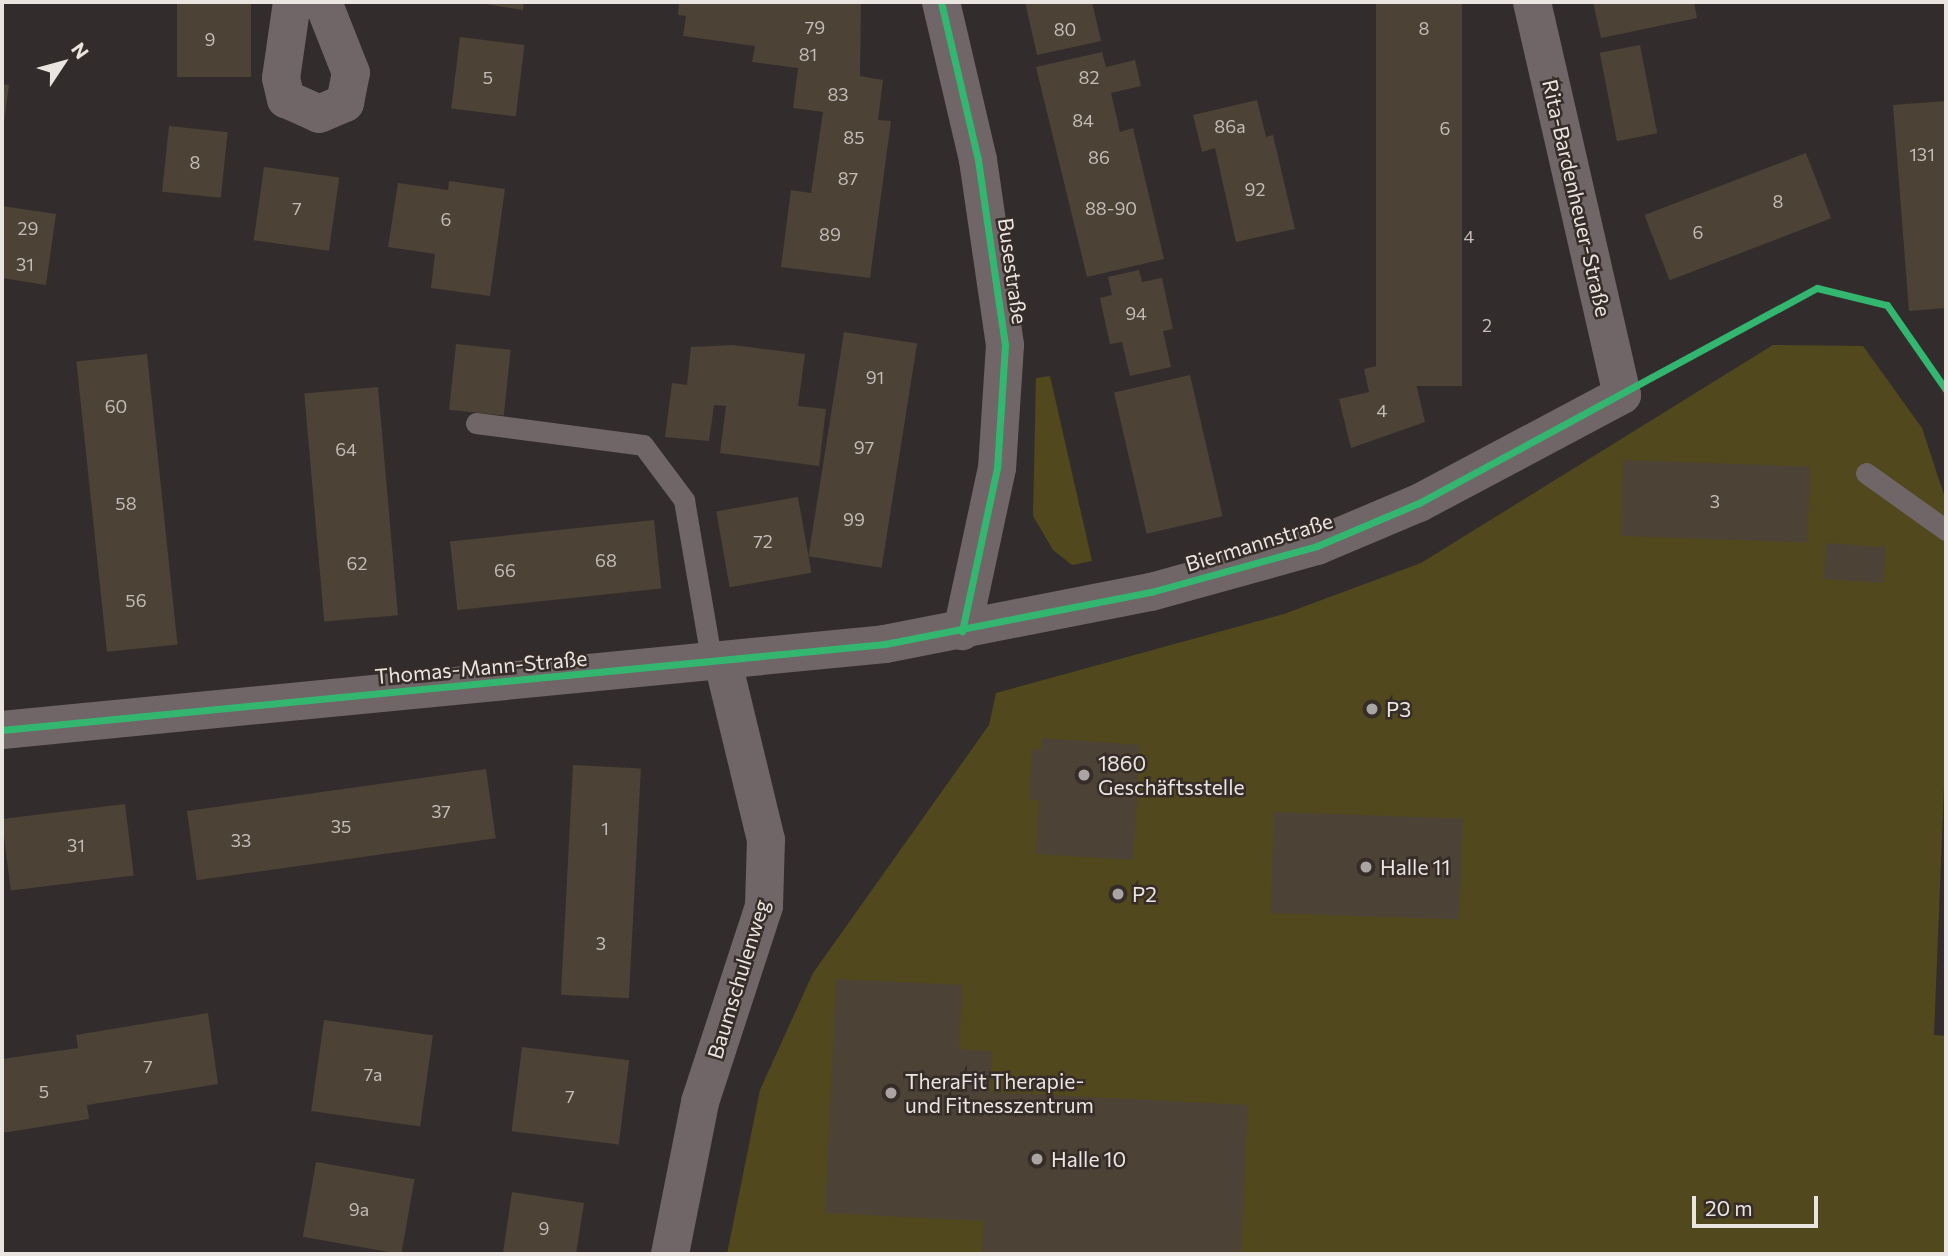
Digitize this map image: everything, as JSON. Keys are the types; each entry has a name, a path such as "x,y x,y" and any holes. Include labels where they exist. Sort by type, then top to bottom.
{"street":[{"path":"292,2 281,78 286,99 319,114 345,103 351,73 323,2"},
{"name":"Busestraße","path":"941,2 978,160 1005,345 997,468 962,631"},
{"name":"Rita-Bardenheuer-Straße","path":"1532,2 1622,395"},
{"name":"Biermannstraße","path":"962,631 1151,592 1317,546 1419,503 1622,395"},
{"name":"Thomas-Mann-Straße","path":"2,730 717,662 962,631"},
{"name":"Baumschulenweg","path":"670,1254 700,1102 764,906 766,840 717,662"}],"lane":[{"path":"476,424 643,445 684,500 717,662"},
{"path":"1866,473 1946,530"}],"shaded area":[{"path":"1773,345 1863,346 1922,428 1946,501 1946,737 1934,1035 1946,1036 1946,1254 727,1254 760,1090 813,973 989,725 996,693 1284,614 1421,563"},
{"path":"1050,376 1092,561 1072,565 1053,550 1033,516 1036,378"}],"building":[{"path":"177,2 251,2 251,77 177,77"},
{"path":"473,2 524,2 523,10"},
{"path":"679,2 861,2 860,76 883,80 878,120 891,121 870,278 781,267 791,190 811,193 823,112 793,108 798,68 752,62 755,46 683,36 686,16 678,15"},
{"path":"1025,2 1092,2 1101,41 1037,55"},
{"path":"1376,2 1462,2 1462,386 1376,386"},
{"path":"1593,2 1694,2 1697,18 1601,38"},
{"path":"460,37 525,45 516,116 451,108"},
{"path":"1640,45 1657,133 1617,141 1600,53"},
{"path":"1102,52 1106,67 1135,60 1141,86 1111,93 1120,132 1133,128 1164,259 1087,277 1036,67"},
{"path":"2,84 9,85 3,129 2,129"},
{"path":"1257,100 1266,137 1273,135 1295,229 1236,242 1215,148 1202,152 1193,115"},
{"path":"1946,101 1946,308 1909,311 1893,105"},
{"path":"169,126 228,132 221,198 162,192"},
{"path":"1806,153 1831,218 1670,280 1644,215"},
{"path":"264,167 339,178 329,251 254,240"},
{"path":"449,181 505,189 490,296 431,288 435,254 388,247 398,183 448,190"},
{"path":"2,206 56,214 46,285 2,278"},
{"path":"1139,270 1142,282 1162,278 1173,329 1163,331 1171,367 1130,376 1122,342 1110,344 1100,298 1112,295 1108,277"},
{"path":"844,332 917,344 882,568 808,556"},
{"path":"456,344 511,350 504,415 449,410"},
{"path":"733,345 805,354 798,406 826,409 819,466 720,453 726,406 714,405 709,441 665,437 672,383 687,385 691,347"},
{"path":"147,354 178,644 107,652 76,361"},
{"path":"1410,358 1425,422 1351,448 1339,399 1369,392 1364,369"},
{"path":"1190,375 1223,516 1147,534 1114,393"},
{"path":"378,387 398,615 324,622 304,393"},
{"path":"1623,460 1810,467 1807,542 1620,536"},
{"path":"798,497 811,573 730,587 716,511"},
{"path":"654,520 661,589 457,610 450,541"},
{"path":"1826,543 1886,547 1883,583 1823,579"},
{"name":"1860 Geschäftsstelle","path":"1042,738 1140,745 1133,860 1036,854 1039,800 1029,800 1032,749 1041,750"},
{"path":"573,765 641,769 629,998 561,995"},
{"path":"486,769 496,838 197,880 187,811"},
{"path":"125,804 134,875 11,891 2,819"},
{"name":"Halle 11","path":"1274,812 1463,819 1459,920 1270,913"},
{"name":"Halle 10","path":"836,979 962,985 959,1049 992,1051 990,1092 1248,1105 1241,1254 982,1254 983,1221 825,1213"},
{"path":"208,1013 218,1084 87,1105 89,1119 2,1133 2,1059 78,1048 76,1035"},
{"path":"324,1020 433,1035 420,1126 311,1111"},
{"path":"522,1047 629,1060 619,1145 512,1131"},
{"path":"316,1162 414,1179 401,1254 303,1237"},
{"path":"512,1192 584,1203 576,1254 503,1253"}],"cycle path":[{"path":"941,2 978,160 1005,345 997,468 962,631"},
{"path":"2,730 885,644 1151,592 1317,546 1419,503 1817,288 1887,305 1946,390"}],"place":[{"name":"P3","path":"1372,709"},
{"name":"1860 Geschäftsstelle","path":"1084,775"},
{"name":"Halle 11","path":"1366,867"},
{"name":"P2","path":"1118,894"},
{"name":"TheraFit Therapie- und Fitnesszentrum","path":"891,1093"},
{"name":"Halle 10","path":"1037,1159"}]}
